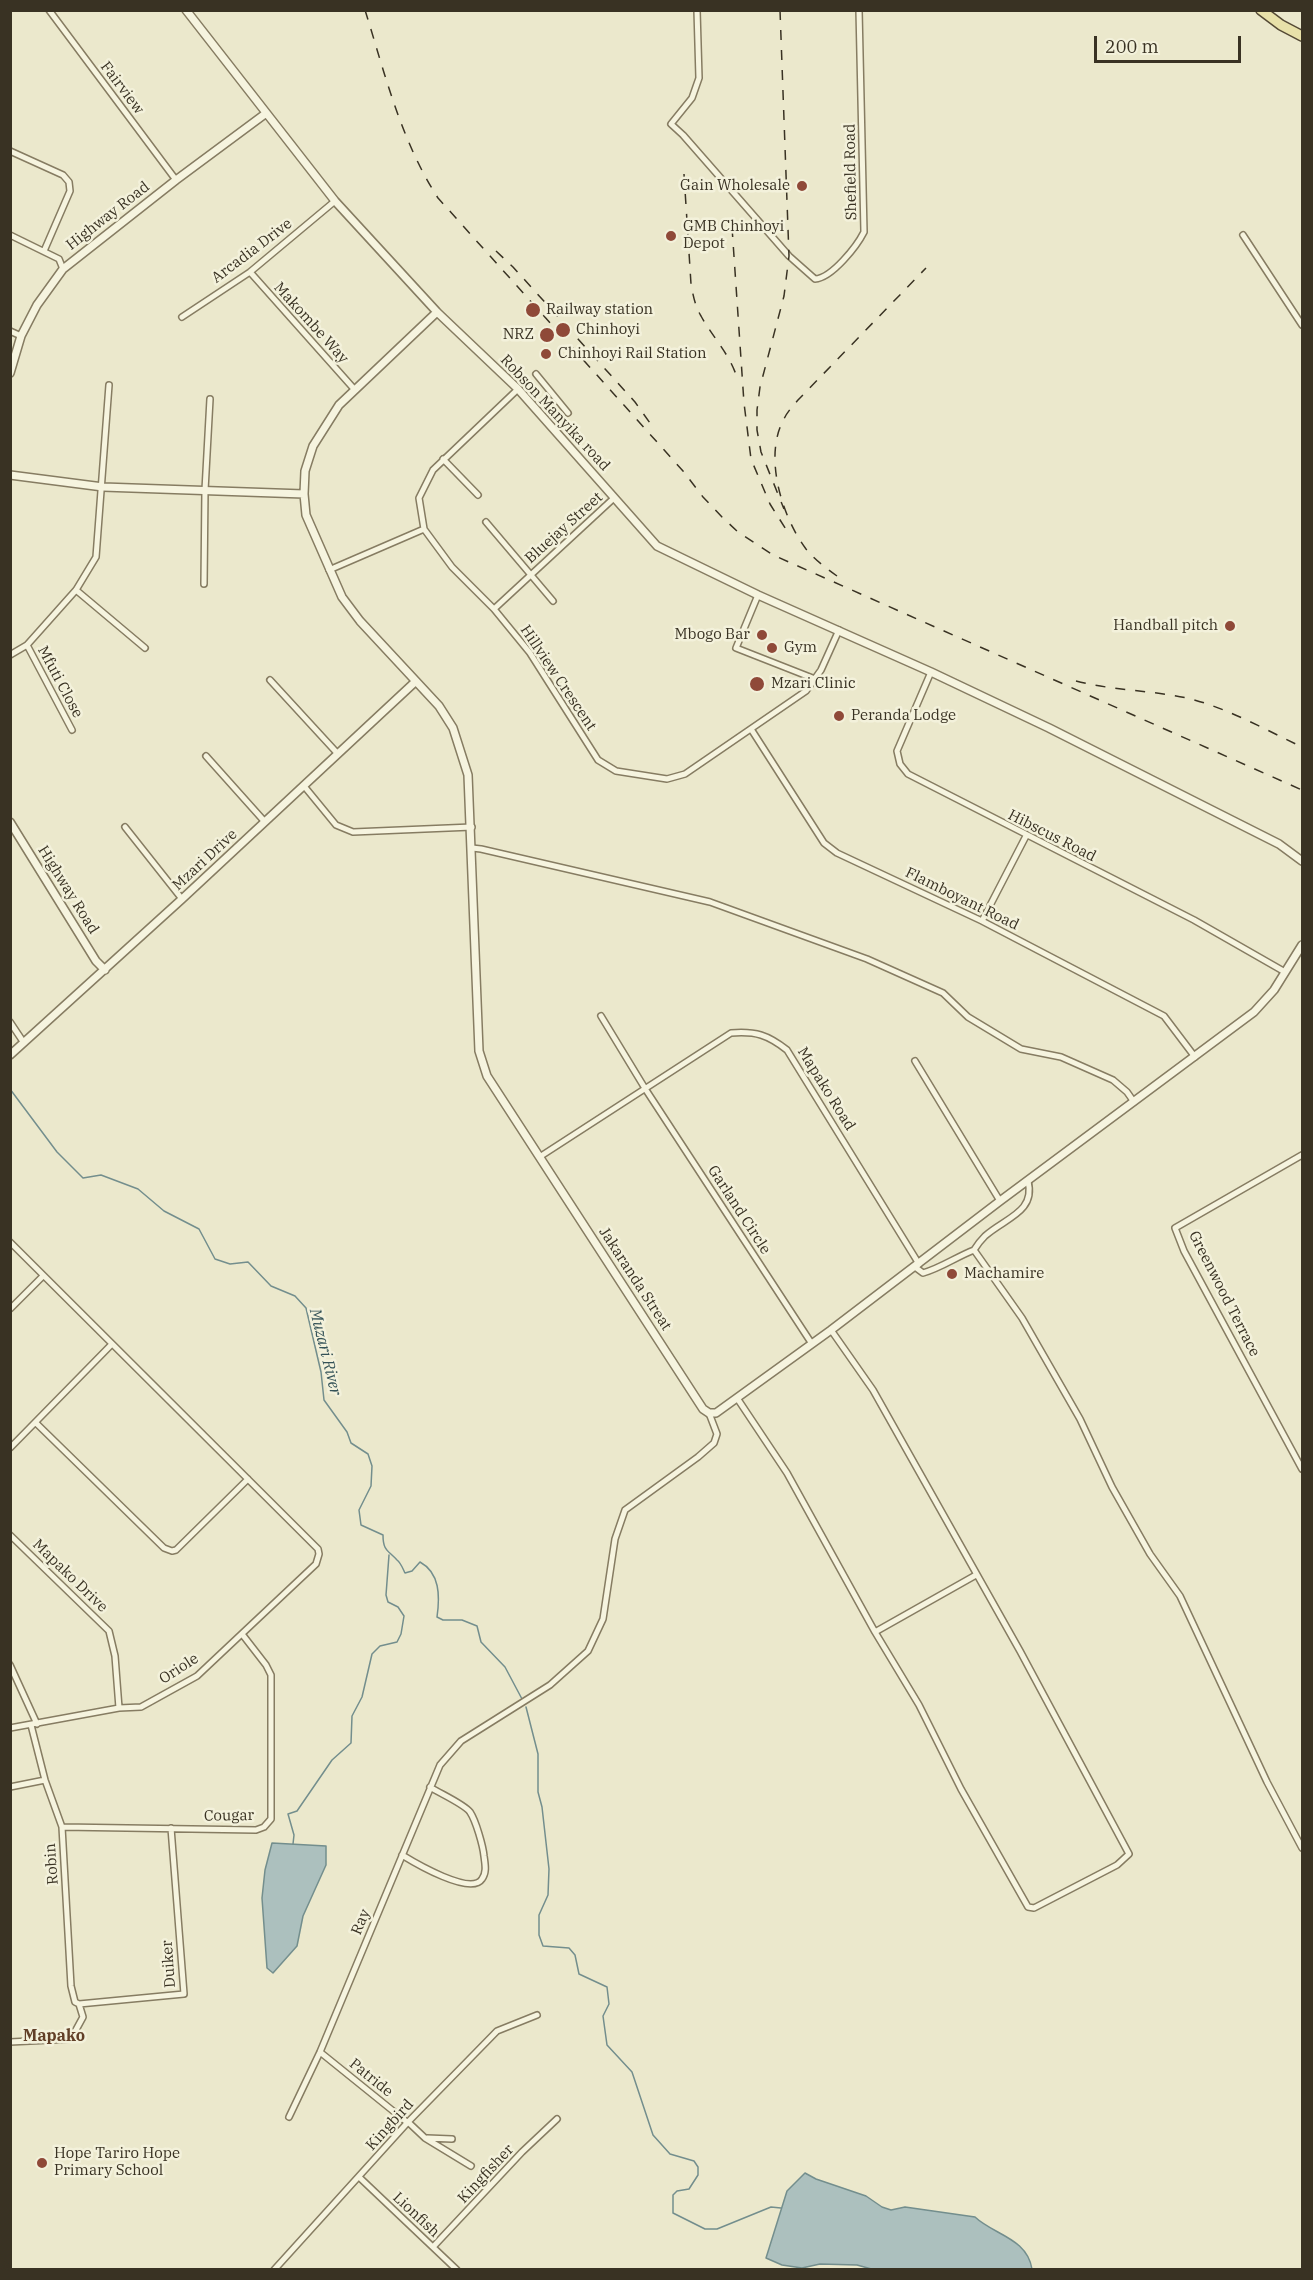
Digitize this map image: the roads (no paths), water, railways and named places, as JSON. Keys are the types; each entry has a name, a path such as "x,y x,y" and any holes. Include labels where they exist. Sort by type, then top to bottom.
{"main road":[{"path":"1261,10 1281,25 1302,36"}],"street":[{"name":"Fairview","path":"49,10 176,180"},
{"name":"Robson Manyika road","path":"186,10 334,201 437,312 518,389 657,546 758,595 932,672 1049,728 1269,838 1302,861"},
{"name":"Shefield Road","path":"697,10 699,78 692,98 671,124 789,256 815,279 821,278 857,246 864,232 859,10"},
{"name":"Highway Road","path":"10,373 21,336 37,305 63,269 176,180 265,114"},
{"path":"10,151 63,175 69,182 70,191 44,251"},
{"name":"Arcadia Drive","path":"182,316 250,272 334,201"},
{"path":"10,235 59,260 63,269"},
{"path":"1243,236 1302,325"},
{"name":"Makombe Way","path":"250,272 356,390"},
{"path":"415,682 360,621 342,597 306,515 305,471 313,446 339,405 437,312"},
{"path":"10,331 21,336"},
{"path":"536,374 568,413"},
{"path":"10,655 27,645 76,590 96,557 109,386"},
{"name":"Hillview Crescent","path":"518,389 433,470 419,498 424,529 452,567 494,609 530,653 598,760 616,771 666,779 685,774 806,692 821,670 839,630"},
{"path":"204,584 205,490 210,399"},
{"path":"443,459 478,495"},
{"path":"10,475 103,487 304,494"},
{"name":"Bluejay Street","path":"494,609 614,498"},
{"name":"Bluejay Street","path":"486,522 554,601"},
{"path":"329,570 424,529"},
{"path":"76,590 145,648"},
{"path":"758,595 736,648 815,679"},
{"name":"Mfuti Close","path":"27,645 72,730"},
{"name":"Hibscus Road","path":"932,672 897,751 900,764 908,774 1194,920 1285,972"},
{"path":"270,680 338,754"},
{"name":"Mzari Drive","path":"10,1055 105,970 415,682"},
{"name":"Jakaranda Streat","path":"415,682 439,706 453,728 468,775 472,827 479,1051 487,1076 703,1409 710,1413"},
{"name":"Flamboyant Road","path":"751,729 824,843 837,853 982,921 1164,1016 1195,1057"},
{"path":"206,756 265,822"},
{"path":"304,786 336,825 353,832 472,827"},
{"name":"Highway Road","path":"10,822 96,961 105,970"},
{"path":"125,827 182,899"},
{"path":"982,921 1026,836"},
{"path":"472,849 481,849 710,902 867,959 943,993 968,1017 1021,1049 1061,1057 1113,1080 1127,1092 1134,1102"},
{"path":"710,1413 716,1413 831,1330 999,1201 1254,1012 1274,990 1302,945"},
{"name":"Garland Circle","path":"601,1016 646,1090 812,1344"},
{"path":"10,1022 24,1043"},
{"name":"Mapako Road","path":"541,1156 731,1033 750,1032 772,1038 787,1050 917,1265"},
{"path":"915,1061 999,1201"},
{"name":"Greenwood Terrace","path":"1302,1155 1175,1228 1184,1251 1302,1469"},
{"path":"917,1265 923,1273 937,1269 954,1258 974,1250 984,1236 1024,1208 1029,1201 1028,1181"},
{"path":"10,1242 248,1479 176,1550 172,1551 164,1548 36,1423"},
{"path":"974,1250 1022,1318 1080,1419 1112,1487 1150,1554 1180,1596 1267,1782 1302,1848"},
{"path":"10,1309 43,1276"},
{"path":"737,1398 787,1473 875,1632 919,1705 962,1789 1028,1907 1034,1908 1117,1865 1129,1854 1020,1651 873,1390 831,1330"},
{"path":"10,1448 112,1344"},
{"name":"Ray","path":"289,2116 320,2052 440,1765 461,1742 550,1685 588,1651 603,1619 615,1539 625,1510 714,1443 717,1434 710,1413"},
{"name":"Oriole","path":"10,1728 119,1708 141,1707 196,1676 316,1564 318,1549 248,1479"},
{"name":"Mapako Drive","path":"10,1535 109,1631 115,1656 119,1708"},
{"path":"875,1632 976,1575"},
{"name":"Cougar","path":"62,1827 256,1830 264,1827 271,1819 271,1675 242,1634"},
{"name":"Robin","path":"10,1665 35,1715 34,1724 45,1780 62,1827 71,1986 75,2002 79,2004"},
{"path":"10,1787 45,1780"},
{"path":"402,1855 441,1876 466,1884 477,1884 482,1880 486,1868 483,1849 469,1811 430,1787"},
{"name":"Duiker","path":"79,2004 184,1994 171,1828"},
{"path":"10,2042 71,2038 83,2017 79,2004"},
{"name":"Kingbird","path":"274,2270 408,2122 497,2031 537,2015"},
{"name":"Patride","path":"320,2052 425,2138 471,2166"},
{"name":"Kingfisher","path":"433,2247 522,2152 557,2119"},
{"path":"425,2138 452,2139"},
{"name":"Lionfish","path":"359,2177 457,2270"},
{"path":"280,2264 286,2270"}],"waterway":[{"name":"Muzari River","path":"10,1089 57,1152 83,1178 101,1175 138,1189 164,1211 199,1229 215,1259 230,1264 248,1262 271,1286 295,1296 306,1308 321,1372 324,1400 347,1432 351,1443 368,1454 372,1466 371,1486 359,1510 361,1525 383,1535 385,1547 400,1563 405,1573 412,1571 420,1562 432,1572 438,1593 437,1617 443,1620 462,1620 477,1626 481,1642 505,1667 522,1699"},
{"path":"293,1844 294,1835 288,1814 297,1811 332,1760 351,1743 352,1716 362,1697 372,1654 380,1646 397,1642 401,1634 404,1616 398,1607 388,1602 386,1595 389,1555"},
{"path":"526,1707 538,1754 538,1792 542,1807 549,1869 548,1895 539,1915 539,1935 543,1946 569,1948 575,1955 579,1974 607,1987 609,2004 603,2016 607,2045 632,2072 653,2135 670,2154 694,2161 698,2167 698,2175 689,2189 677,2191 673,2195 673,2213 705,2229 717,2229 771,2207 781,2208"}],"railway":[{"path":"365,10 404,130 438,198 683,471 703,497 738,532 773,555 1302,790"},
{"path":"780,10 789,256 784,296 760,387 757,430 761,452 784,509"},
{"path":"684,174 691,284 697,308 731,363 738,381"},
{"path":"732,227 744,403 751,459 770,504 787,531"},
{"path":"496,251 635,402 650,423"},
{"path":"837,576 806,549 789,520 775,468 778,434 785,416 798,400 926,268"},
{"path":"1076,681 1205,703 1302,747"}],"place":[{"name":"Gain Wholesale","path":"802,186"},
{"name":"GMB Chinhoyi Depot","path":"671,236"},
{"name":"Railway station","path":"533,310"},
{"name":"Chinhoyi","path":"563,330"},
{"name":"NRZ","path":"547,335"},
{"name":"Chinhoyi Rail Station","path":"546,354"},
{"name":"Handball pitch","path":"1230,626"},
{"name":"Mbogo Bar","path":"762,635"},
{"name":"Gym","path":"772,648"},
{"name":"Mzari Clinic","path":"757,684"},
{"name":"Peranda Lodge","path":"839,716"},
{"name":"Machamire","path":"952,1274"},
{"name":"Hope Tariro Hope Primary School","path":"42,2163"}],"district":[{"name":"Mapako","path":"54,2036"}]}
